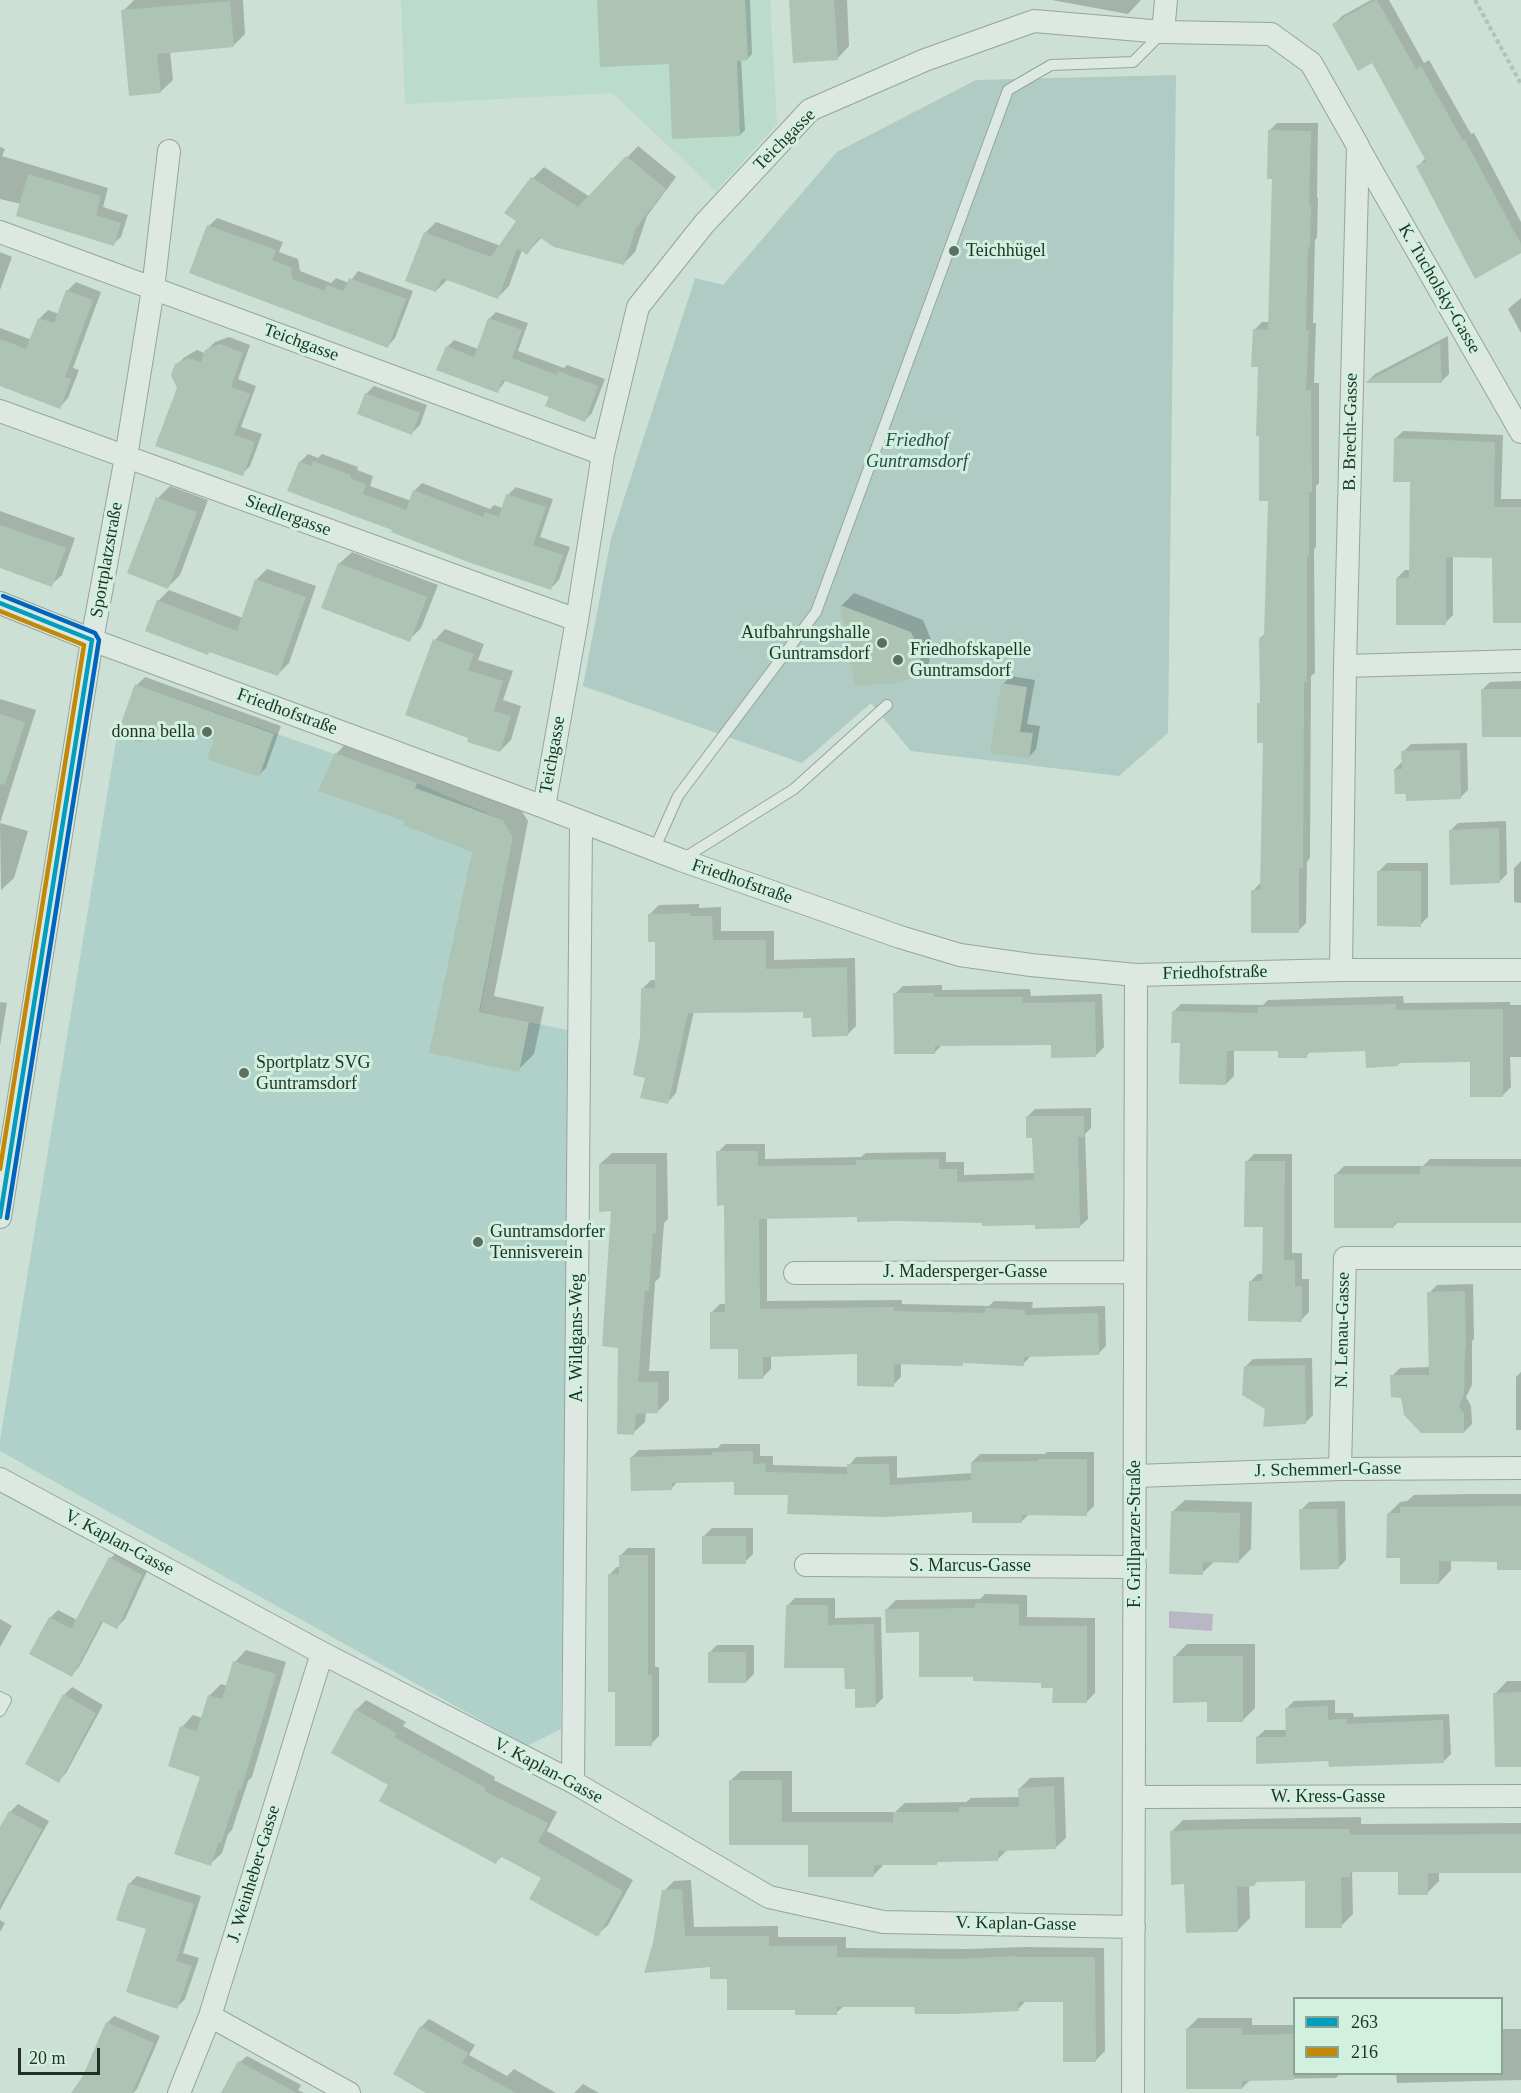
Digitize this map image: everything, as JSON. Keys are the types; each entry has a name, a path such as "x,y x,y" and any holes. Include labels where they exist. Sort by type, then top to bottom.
{"street":[{"path":"1166,0 1163,32 1271,34 1311,63 1358,146"},
{"name":"Teichgasse","path":"544,807 603,454 638,307 704,224 810,110 925,60 1034,21 1163,32"},
{"name":"K. Tucholsky-Gasse","path":"1358,146 1521,432"},
{"name":"B. Brecht-Gasse","path":"1341,970 1345,666 1358,146"},
{"name":"Sportplatzstraße","path":"0,1217 93,640 153,289 170,151"},
{"name":"Teichgasse","path":"0,232 603,454"},
{"name":"Siedlergasse","path":"0,411 577,620"},
{"name":"Friedhofstraße","path":"0,603 681,860 900,937 960,955 1031,965 1136,975 1341,970 1521,969"},
{"path":"1345,666 1521,661"},
{"name":"A. Wildgans-Weg","path":"573,1782 581,822"},
{"name":"F. Grillparzer-Straße","path":"1133,2093 1136,975"},
{"name":"N. Lenau-Gasse","path":"1340,1469 1345,1258 1521,1258"},
{"name":"J. Madersperger-Gasse","path":"795,1273 1136,1272"},
{"name":"J. Schemmerl-Gasse","path":"1135,1476 1340,1469 1521,1468"},
{"name":"V. Kaplan-Gasse","path":"0,1479 321,1653 573,1782 769,1897 883,1922 1134,1927"},
{"name":"S. Marcus-Gasse","path":"806,1565 1135,1567"},
{"name":"J. Weinheber-Gasse","path":"179,2093 210,2016 321,1653"},
{"name":"W. Kress-Gasse","path":"1135,1797 1521,1796"},
{"path":"210,2016 349,2093"}],"lane":[{"path":"654,850 678,796 816,612 1008,90 1051,65 1133,62 1163,32"},
{"path":"681,860 794,789 887,705"},
{"path":"0,1697 6,1700 0,1711"}],"path":[{"path":"1475,0 1521,84"}],"green space":[{"path":"401,0 770,0 777,124 716,191 612,93 405,104"},
{"name":"Friedhof Guntramsdorf","path":"1176,75 1168,733 1119,776 911,751 871,703 802,763 583,686 611,539 695,278 723,285 837,152 976,80"}],"shaded area":[{"path":"135,684 417,783 503,820 513,837 480,1012 568,1030 569,1093 561,1729 527,1746 0,1451 117,735"},
{"path":"1169,1611 1213,1614 1212,1631 1169,1628"}],"building":[{"path":"597,0 745,0 748,60 737,61 740,136 672,139 669,64 600,67"},
{"path":"789,0 834,0 838,60 793,63"},
{"path":"1375,0 1416,69 1421,66 1463,141 1465,140 1521,244 1521,253 1475,279 1416,166 1426,161 1372,63 1358,71 1332,24"},
{"path":"230,1 234,47 157,54 161,93 129,96 121,10"},
{"path":"1268,130 1311,131 1310,247 1308,247 1306,331 1309,331 1306,390 1311,390 1312,492 1309,492 1309,556 1307,556 1307,682 1304,682 1303,868 1299,868 1299,933 1251,933 1251,890 1260,890 1263,743 1257,743 1257,703 1260,703 1259,638 1264,637 1268,501 1259,501 1259,436 1256,436 1258,367 1251,367 1253,329 1268,330 1272,179 1267,179"},
{"path":"626,156 666,189 636,228 624,265 554,247 539,237 527,255 517,248 498,299 442,278 436,292 405,281 424,232 491,257 516,221 504,213 531,177 578,207"},
{"path":"28,174 101,196 96,215 121,223 114,246 16,216"},
{"path":"207,225 276,250 272,260 291,267 292,279 325,291 327,285 344,291 349,278 406,299 388,348 189,273"},
{"path":"66,290 93,300 65,377 71,379 60,409 0,386 0,339 26,349 38,318 54,323"},
{"path":"488,318 522,330 512,358 557,375 558,371 598,386 585,422 545,406 549,397 502,380 498,393 436,370 446,346 474,357"},
{"path":"1440,343 1442,383 1366,383 1366,382"},
{"path":"220,344 243,353 231,387 250,394 234,435 255,442 243,476 155,446 177,388 171,375 175,364 188,358 201,362 205,350"},
{"path":"365,393 420,413 412,435 357,414"},
{"path":"1394,438 1495,442 1494,507 1521,507 1521,623 1493,623 1492,558 1446,557 1446,625 1396,625 1396,578 1409,578 1410,482 1393,482"},
{"path":"299,461 311,466 313,461 351,475 350,478 366,484 363,494 406,510 413,490 483,517 485,512 499,517 506,494 546,507 533,545 563,555 551,590 468,562 391,532 392,530 287,491"},
{"path":"156,497 197,512 168,589 127,573"},
{"path":"0,525 66,548 52,587 0,568"},
{"path":"338,563 427,597 410,642 321,608"},
{"path":"255,579 306,597 278,676 209,652 208,655 145,631 157,600 237,631"},
{"name":"Aufbahrungshalle Guntramsdorf","path":"840,605 911,632 921,655 917,677 891,684 855,685"},
{"path":"433,639 474,654 468,670 503,681 494,711 511,716 500,752 467,742 468,738 405,715"},
{"path":"1001,683 1027,687 1020,732 1033,733 1029,759 990,753"},
{"path":"135,684 274,734 259,777 207,759 214,740 166,724 152,736 145,735 142,743 117,735"},
{"path":"1481,689 1521,689 1521,737 1482,737"},
{"path":"0,714 25,722 5,785 0,784"},
{"path":"1460,750 1461,799 1406,801 1406,794 1395,794 1394,769 1402,769 1401,751"},
{"path":"335,753 417,783 415,788 503,820 513,837 479,1012 529,1022 519,1072 429,1053 472,852 403,825 404,821 318,791"},
{"path":"1499,828 1500,883 1450,885 1449,830"},
{"path":"1377,871 1421,871 1421,927 1377,926"},
{"path":"690,913 690,916 712,916 713,940 766,940 766,969 847,967 848,1036 812,1037 811,1018 803,1018 803,1012 688,1013 668,1104 640,1098 645,1078 633,1075 640,1037 641,988 655,988 655,942 648,942 648,914"},
{"path":"893,993 934,993 934,997 1023,997 1023,1003 1095,1002 1096,1057 1051,1058 1051,1045 935,1046 935,1054 894,1054"},
{"path":"1396,1004 1396,1010 1503,1009 1503,1097 1470,1097 1470,1062 1398,1063 1398,1066 1366,1068 1365,1051 1307,1053 1307,1058 1278,1058 1278,1051 1227,1051 1226,1085 1179,1084 1180,1043 1171,1043 1172,1011 1258,1013 1258,1007"},
{"path":"1026,1116 1084,1116 1084,1137 1078,1137 1080,1228 1035,1229 1035,1225 982,1226 982,1223 857,1222 857,1217 759,1219 760,1309 894,1307 894,1311 985,1313 985,1308 1025,1310 1025,1315 1098,1313 1099,1355 1024,1357 1024,1366 963,1363 963,1366 894,1364 894,1387 857,1386 857,1354 763,1357 763,1379 738,1379 738,1349 710,1349 710,1312 725,1312 724,1205 717,1206 716,1151 758,1151 758,1166 856,1165 856,1160 939,1159 939,1169 957,1169 957,1182 1034,1180 1032,1138 1026,1138"},
{"path":"1245,1161 1285,1161 1284,1260 1295,1260 1295,1286 1302,1286 1302,1322 1248,1321 1249,1281 1262,1281 1263,1227 1244,1227"},
{"path":"599,1164 656,1164 656,1233 653,1233 649,1291 645,1290 638,1382 658,1382 658,1413 636,1414 634,1435 617,1434 618,1348 602,1346 611,1211 599,1212"},
{"path":"1420,1166 1521,1167 1521,1223 1394,1223 1394,1228 1334,1228 1334,1174 1420,1174"},
{"path":"1465,1291 1464,1394 1459,1406 1464,1414 1464,1433 1421,1433 1404,1415 1401,1398 1391,1397 1390,1375 1429,1375 1427,1292"},
{"path":"1305,1365 1306,1424 1263,1427 1265,1409 1242,1395 1244,1366"},
{"path":"753,1451 753,1464 765,1463 766,1472 847,1474 847,1464 889,1464 890,1485 971,1480 971,1462 1087,1459 1087,1516 1022,1515 1022,1523 972,1523 972,1512 883,1517 787,1514 788,1495 734,1495 734,1482 672,1483 672,1490 631,1491 630,1457 712,1455 712,1452"},
{"path":"1521,1506 1521,1570 1497,1570 1497,1562 1439,1561 1439,1584 1400,1584 1400,1558 1386,1558 1387,1513 1400,1513 1400,1507"},
{"path":"1299,1509 1337,1509 1339,1569 1300,1570"},
{"path":"1171,1511 1240,1513 1239,1563 1203,1562 1203,1575 1169,1574"},
{"path":"702,1536 746,1536 746,1564 702,1564"},
{"path":"619,1555 648,1555 648,1675 652,1675 652,1746 615,1746 615,1692 608,1692 608,1574 619,1574"},
{"path":"109,1557 142,1575 117,1629 101,1621 72,1677 29,1654 49,1617 71,1629"},
{"path":"975,1603 1019,1604 1019,1626 1087,1626 1087,1703 1052,1703 1053,1688 1041,1688 1041,1683 973,1681 973,1677 919,1677 919,1632 886,1633 885,1609 975,1608"},
{"path":"786,1605 828,1605 828,1625 874,1624 876,1707 855,1708 855,1689 845,1689 844,1668 784,1668"},
{"path":"708,1652 746,1652 746,1683 708,1683"},
{"path":"1173,1656 1243,1656 1243,1722 1207,1722 1207,1702 1173,1703"},
{"path":"233,1661 276,1674 241,1790 239,1789 211,1866 174,1854 200,1777 168,1766 180,1726 197,1731 208,1695 222,1699"},
{"path":"1521,1692 1521,1767 1495,1767 1493,1693"},
{"path":"63,1694 96,1713 59,1783 25,1764"},
{"path":"1328,1706 1328,1720 1347,1719 1347,1724 1443,1720 1444,1763 1329,1767 1328,1761 1256,1764 1256,1737 1286,1737 1285,1708"},
{"path":"355,1709 396,1733 394,1737 486,1788 484,1791 548,1823 538,1842 623,1891 598,1937 529,1899 541,1878 500,1856 496,1864 379,1801 388,1785 331,1753"},
{"path":"729,1780 782,1780 782,1822 893,1822 893,1812 959,1812 959,1807 1019,1807 1018,1788 1054,1786 1056,1849 998,1851 998,1861 937,1862 937,1865 874,1865 874,1877 808,1877 808,1845 729,1845"},
{"path":"9,1811 42,1829 0,1905 0,1827"},
{"path":"1349,1829 1350,1835 1521,1834 1521,1873 1428,1873 1428,1895 1398,1895 1398,1872 1350,1872 1350,1877 1341,1877 1342,1928 1305,1928 1305,1881 1255,1882 1255,1886 1237,1887 1238,1932 1186,1933 1184,1884 1171,1885 1170,1831"},
{"path":"128,1883 194,1904 176,1961 192,1966 177,2009 126,1992 146,1929 116,1920"},
{"path":"682,1889 685,1936 769,1936 769,1946 837,1946 837,1957 957,1959 1016,1956 1095,1957 1096,2062 1063,2062 1063,2002 1018,2002 1019,2011 958,2014 915,2014 914,2007 837,2007 837,2015 795,2015 795,2010 727,2010 727,1979 710,1979 710,1967 644,1973 653,1943 662,1890"},
{"path":"106,2022 154,2043 132,2093 71,2093 83,2076"},
{"path":"420,2026 468,2053 462,2063 516,2093 426,2093 393,2074"},
{"path":"1186,2028 1242,2028 1242,2035 1293,2034 1294,2080 1242,2081 1242,2089 1186,2089"},
{"path":"238,2061 297,2093 221,2093"}],"transit line":[{"path":"3,596 95,633 99,640 7,1218"},
{"name":"263","path":"0,603 92,640"},
{"name":"216","path":"0,611 84,645 0,1169"},
{"name":"263","path":"0,1217 92,640"}],"place":[{"name":"Teichhügel","path":"954,251"},
{"name":"Aufbahrungshalle Guntramsdorf","path":"882,643"},
{"name":"Friedhofskapelle Guntramsdorf","path":"898,660"},
{"name":"donna bella","path":"207,732"},
{"name":"Sportplatz SVG Guntramsdorf","path":"244,1073"},
{"name":"Guntramsdorfer Tennisverein","path":"478,1242"}]}
